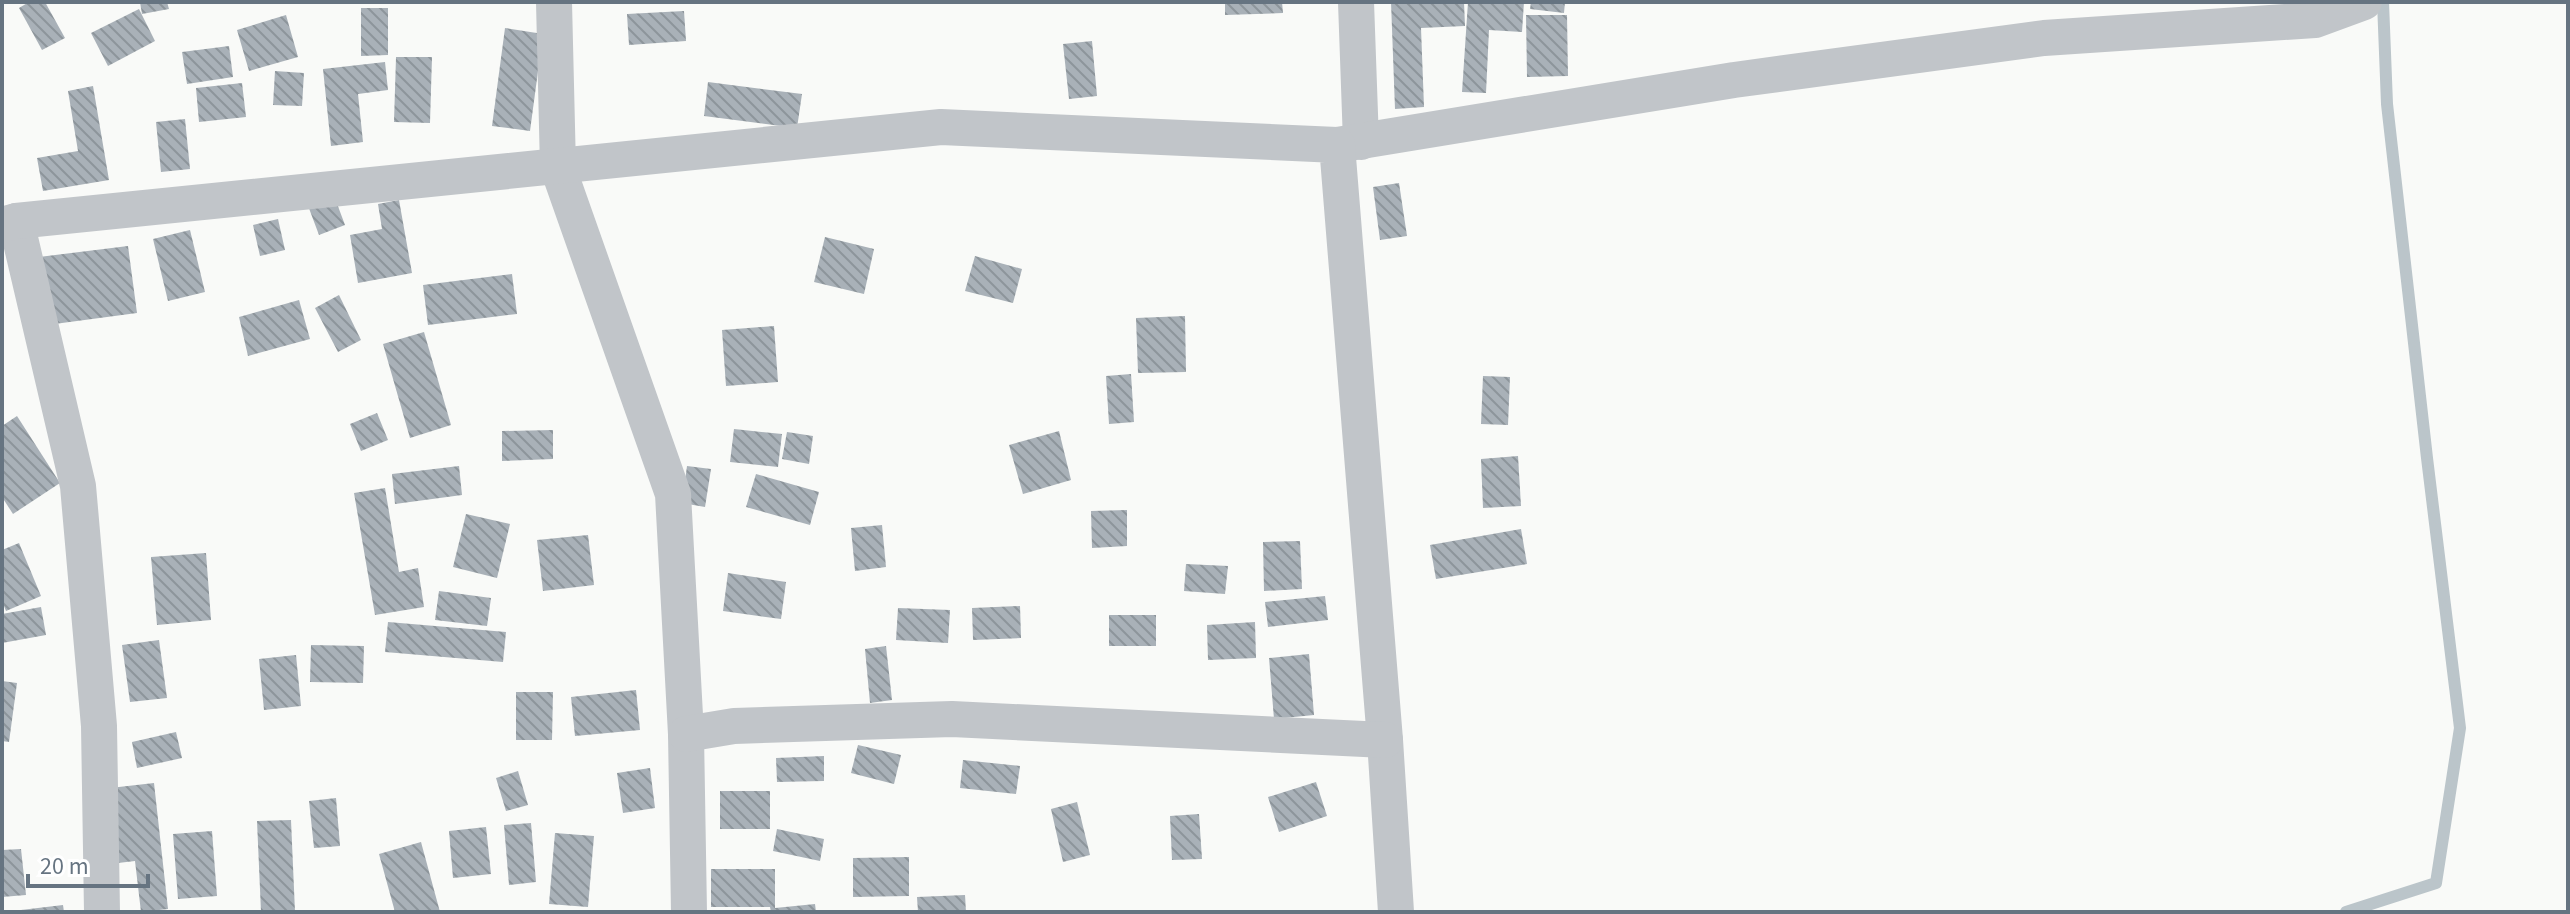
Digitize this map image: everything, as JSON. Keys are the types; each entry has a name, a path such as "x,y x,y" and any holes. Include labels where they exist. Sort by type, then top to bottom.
{"street":[{"path":"554,2 558,168 673,494 686,734 689,912"},
{"path":"1356,2 1349,144 1396,912"},
{"path":"102,912 99,726 78,486 9,223 941,127 1349,144 1734,80 2044,38 2315,20 2348,8"},
{"path":"686,734 734,726 952,719 1385,740"}],"building":[{"path":"29,2 45,2 65,38 42,50 19,8"},
{"path":"140,2 167,2 169,9 142,14"},
{"path":"1225,2 1282,2 1283,13 1225,15"},
{"path":"1391,2 1464,2 1465,26 1421,28 1424,107 1395,109"},
{"path":"1468,2 1524,2 1522,32 1489,30 1486,93 1462,92"},
{"path":"1531,2 1565,2 1564,13 1530,9"},
{"path":"361,8 388,8 388,55 361,56"},
{"path":"139,9 155,41 108,66 91,33"},
{"path":"684,11 686,41 629,45 627,14"},
{"path":"286,15 298,57 249,71 237,30"},
{"path":"1526,15 1567,15 1568,76 1527,77"},
{"path":"505,28 543,34 530,131 492,126"},
{"path":"1092,41 1097,96 1069,99 1063,44"},
{"path":"229,46 233,77 187,84 182,52"},
{"path":"396,57 432,57 430,123 394,122"},
{"path":"385,62 388,90 358,94 363,142 331,146 323,69"},
{"path":"275,71 304,73 302,106 273,105"},
{"path":"708,82 802,94 797,128 704,116"},
{"path":"242,83 246,117 199,122 196,88"},
{"path":"93,86 109,180 43,191 37,158 78,151 68,91"},
{"path":"185,119 190,169 161,172 156,122"},
{"path":"1399,183 1407,236 1380,240 1373,187"},
{"path":"333,193 345,225 319,235 307,203"},
{"path":"399,200 412,273 358,283 350,235 382,229 378,204"},
{"path":"278,219 285,250 260,256 253,225"},
{"path":"190,230 205,292 168,301 153,239"},
{"path":"825,237 874,249 864,294 814,282"},
{"path":"128,246 137,313 47,325 39,257"},
{"path":"975,256 1022,269 1013,303 965,291"},
{"path":"512,274 517,314 428,325 423,285"},
{"path":"339,295 361,340 338,352 315,308"},
{"path":"299,300 310,339 248,356 239,317"},
{"path":"1185,316 1186,372 1138,373 1136,318"},
{"path":"774,326 778,382 726,386 722,330"},
{"path":"424,332 451,425 410,438 383,344"},
{"path":"1131,374 1134,422 1109,424 1106,376"},
{"path":"1483,376 1510,377 1508,425 1481,424"},
{"path":"377,413 388,440 361,451 350,424"},
{"path":"17,416 60,483 13,514 2,497 2,426"},
{"path":"734,429 782,434 778,467 730,462"},
{"path":"553,430 553,459 502,461 502,431"},
{"path":"1059,431 1071,480 1023,494 1009,445"},
{"path":"787,432 813,436 809,464 782,459"},
{"path":"1518,456 1521,506 1483,508 1481,459"},
{"path":"459,466 462,495 395,504 392,474"},
{"path":"687,466 711,469 705,507 682,503"},
{"path":"756,474 819,492 810,525 746,507"},
{"path":"385,488 399,572 418,568 424,607 375,615 354,493"},
{"path":"1127,510 1127,546 1092,548 1091,511"},
{"path":"466,514 510,524 497,578 453,567"},
{"path":"882,525 886,567 855,571 851,528"},
{"path":"1521,529 1527,564 1436,579 1430,545"},
{"path":"588,535 594,585 543,591 537,540"},
{"path":"1300,541 1302,589 1264,591 1263,542"},
{"path":"19,543 41,596 6,611 2,601 2,550"},
{"path":"206,553 211,620 157,625 151,557"},
{"path":"1186,564 1228,566 1225,594 1184,591"},
{"path":"728,573 786,582 781,619 723,611"},
{"path":"439,591 491,598 487,626 435,620"},
{"path":"1325,596 1328,620 1268,627 1265,602"},
{"path":"1020,606 1021,638 973,640 972,608"},
{"path":"41,607 46,635 2,643 2,614"},
{"path":"898,608 950,610 948,643 896,640"},
{"path":"1109,615 1156,615 1156,646 1109,646"},
{"path":"388,622 506,632 503,662 385,652"},
{"path":"1255,622 1256,658 1208,660 1207,625"},
{"path":"159,640 167,698 130,702 122,645"},
{"path":"311,645 364,646 363,683 310,682"},
{"path":"886,646 892,700 870,703 865,649"},
{"path":"1309,654 1314,715 1274,719 1269,658"},
{"path":"296,655 301,706 264,710 259,659"},
{"path":"2,681 17,683 9,742 2,741"},
{"path":"636,690 640,730 575,736 571,697"},
{"path":"516,692 553,692 552,740 516,740"},
{"path":"176,732 182,758 137,768 132,742"},
{"path":"858,745 901,755 894,784 851,773"},
{"path":"824,756 824,781 777,782 776,758"},
{"path":"963,760 1020,766 1016,794 960,788"},
{"path":"650,768 655,808 623,813 617,773"},
{"path":"518,771 528,805 506,811 496,778"},
{"path":"1316,782 1327,816 1279,832 1268,797"},
{"path":"154,783 168,909 141,912 135,861 118,863 110,788"},
{"path":"720,791 770,791 770,829 720,829"},
{"path":"336,798 340,846 314,848 309,801"},
{"path":"1077,802 1090,855 1063,862 1051,809"},
{"path":"1199,814 1202,859 1172,860 1170,816"},
{"path":"291,820 295,912 261,912 257,821"},
{"path":"531,823 536,882 509,885 504,825"},
{"path":"486,827 491,874 453,878 449,831"},
{"path":"777,829 824,839 820,861 773,851"},
{"path":"212,831 217,896 178,899 173,834"},
{"path":"555,833 594,836 588,907 549,904"},
{"path":"421,842 440,912 395,912 379,854"},
{"path":"21,849 26,895 2,897 2,850"},
{"path":"909,857 909,896 853,897 853,858"},
{"path":"711,869 775,869 775,908 815,904 816,912 771,912 770,907 711,907"},
{"path":"965,895 966,912 918,912 917,897"},
{"path":"63,905 64,912 21,912 21,910"}],"waterway":[{"path":"2346,912 2436,883 2460,728 2387,104 2383,2"}]}
